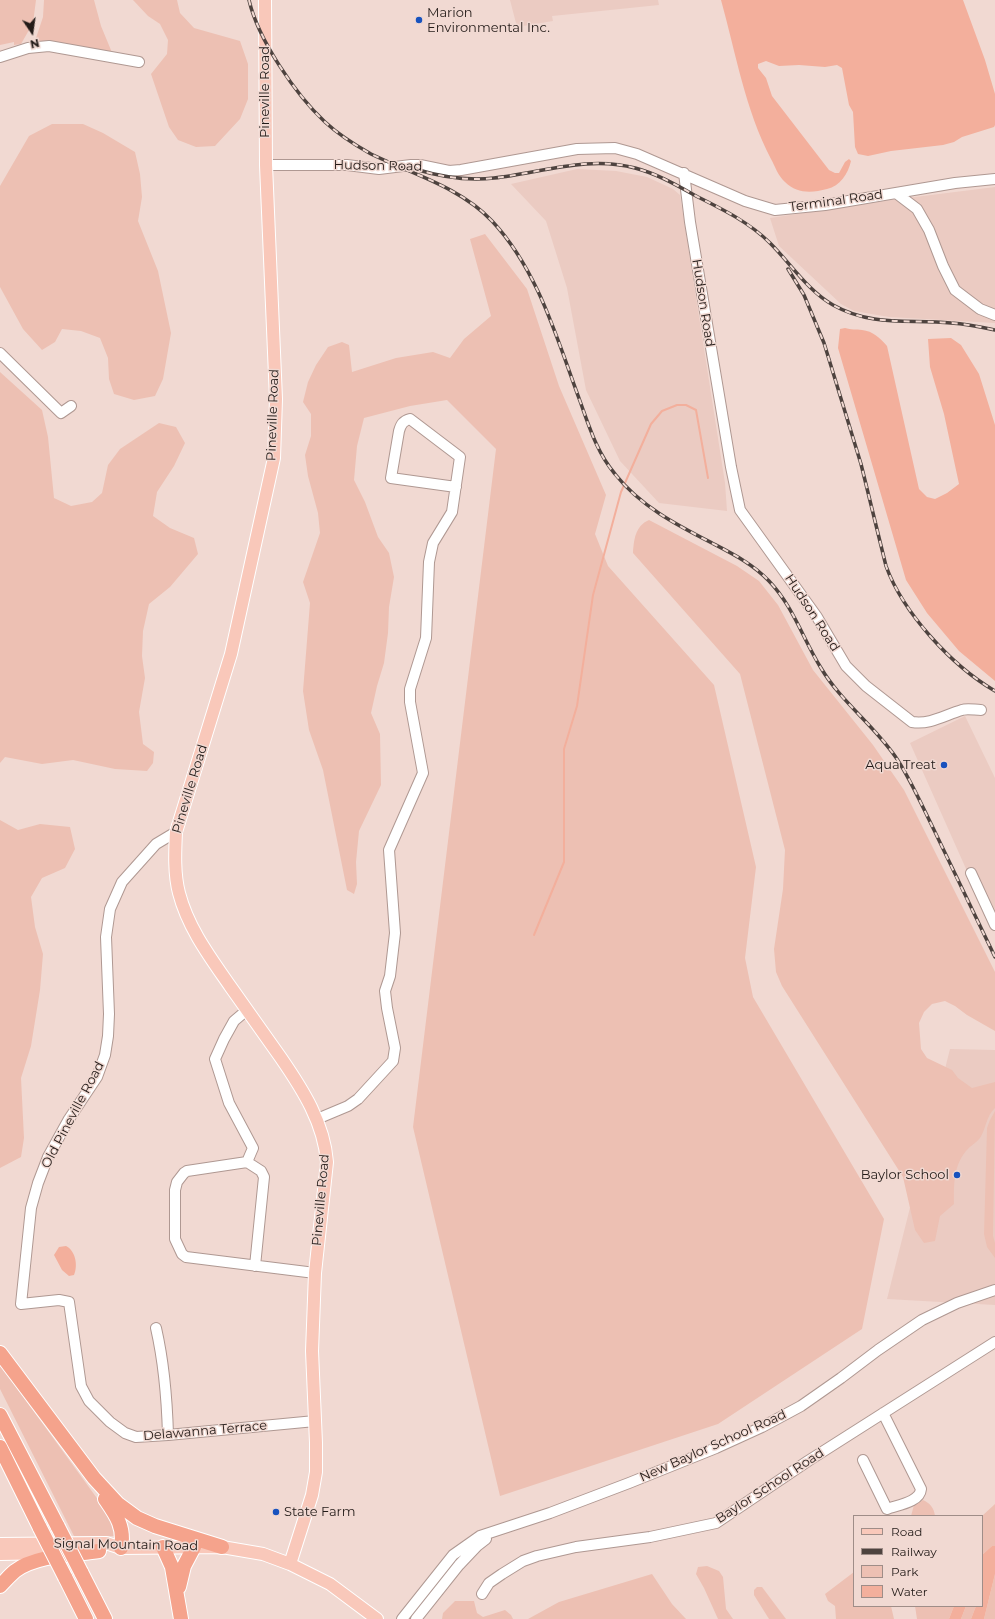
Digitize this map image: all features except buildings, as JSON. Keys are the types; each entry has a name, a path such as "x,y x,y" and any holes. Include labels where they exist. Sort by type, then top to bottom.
{"highway":[{"path":"0,1354 101,1488 128,1511 148,1523 162,1529 222,1547"},
{"path":"0,1415 105,1619"},
{"path":"58,1432 118,1517 122,1533 120,1548"},
{"path":"0,1447 86,1619"},
{"path":"177,1593 184,1566 194,1546"},
{"path":"163,1547 172,1568 181,1619"},
{"path":"0,1586 16,1571 26,1565 40,1560 99,1551"}],"main road":[{"name":"Pineville Road","path":"265,0 266,165 276,399 274,458 231,654 176,832 174,854 178,892 189,922 204,948 302,1088 316,1119 326,1147 327,1162 315,1273 312,1351 316,1472 312,1495 290,1564"},
{"name":"Signal Mountain Road","path":"0,1544 106,1543 120,1548"},
{"name":"Signal Mountain Road","path":"0,1554 194,1546 222,1547 263,1554 290,1564 330,1584 377,1619"}],"street":[{"path":"0,57 28,48 49,46 139,62"},
{"name":"Hudson Road","path":"266,165 347,165 379,169 416,165 449,171 577,149 597,148 625,150 684,173 690,222 731,467 740,510 817,617 846,666 866,686 912,722 920,723 943,718 963,710 981,710"},
{"name":"Terminal Road","path":"684,173 745,201 775,210 824,205 955,183 995,179"},
{"path":"896,192 917,208 929,230 943,266 955,290 980,309 995,315"},
{"path":"0,353 61,413 71,406"},
{"path":"316,1119 348,1106 358,1099 393,1061 395,1048 386,1008 385,991 390,976 394,933 389,850 423,773 410,702 410,690 426,638 430,556 433,543 452,512 456,487 460,457 420,425 410,419 405,420 400,425 398,431 392,478 456,487"},
{"name":"Old Pineville Road","path":"20,1304 31,1208 38,1183 48,1157 69,1119 97,1077 105,1055 109,1014 106,937 110,909 122,882 156,844 176,832"},
{"path":"971,873 995,925"},
{"path":"247,1010 234,1021 215,1059 229,1104 253,1148 248,1162"},
{"path":"255,1266 264,1177 261,1171 248,1162 184,1173 177,1182 175,1190 175,1238 182,1254 186,1258 315,1273"},
{"name":"New Baylor School Road","path":"402,1619 453,1555 480,1536 550,1513 629,1483 690,1459 762,1427 801,1406 922,1320 957,1302 995,1290"},
{"name":"Delawanna Terrace","path":"20,1304 59,1300 69,1302 81,1386 89,1401 110,1422 125,1433 136,1437 168,1435 315,1421"},
{"path":"156,1328 163,1361 167,1402 168,1435"},
{"name":"Baylor School Road","path":"482,1594 489,1583 523,1561 536,1556 576,1547 650,1537 716,1523 808,1461 995,1342"},
{"path":"863,1460 887,1509 913,1500 920,1495 921,1489 883,1413"},
{"name":"New Baylor School Road","path":"416,1619 473,1550 499,1529"}],"shaded area":[{"path":"510,0 658,0 659,5 552,16 553,21 517,27"},
{"path":"577,169 616,171 647,177 673,189 680,195 725,483 727,511 659,503 620,461 586,390 567,288 546,221 511,184"},
{"path":"995,187 995,323 889,317 854,311 841,304 779,246 770,218 891,200"},
{"path":"965,716 995,778 995,923 991,925 910,743"},
{"name":"Baylor School","path":"950,1049 995,1050 995,1305 887,1299"}],"green space":[{"path":"0,0 36,0 33,23 21,44 14,45 14,42 0,45"},
{"path":"44,0 94,0 101,26 113,55 34,44 43,17"},
{"path":"133,0 177,0 180,13 194,28 240,41 248,64 248,99 240,119 215,146 196,147 178,140 169,127 151,74 167,54 168,40 160,24 148,16"},
{"path":"52,124 83,124 103,133 135,152 140,174 142,197 138,221 158,271 171,333 163,379 155,396 134,400 114,394 109,379 108,358 100,338 81,331 62,329 55,342 42,350 23,329 0,287 0,186 29,136"},
{"path":"485,234 527,289 559,386 606,495 595,534 608,566 714,685 756,867 745,958 753,997 884,1219 862,1329 718,1424 500,1496 413,1127 496,449 447,400 410,406 364,418 357,446 354,480 365,502 378,537 389,553 394,577 389,607 388,633 384,663 371,713 380,734 381,785 359,831 356,862 357,884 354,894 347,890 323,770 309,730 303,691 310,603 303,582 320,533 318,513 308,476 305,455 311,436 311,414 303,402 308,382 316,365 328,347 342,342 349,345 352,372 396,358 433,352 450,358 464,339 491,316 470,239"},
{"path":"0,372 42,410 48,437 54,498 71,506 92,502 102,493 108,465 120,449 159,423 176,427 185,443 174,466 157,492 153,516 170,528 194,538 198,554 170,587 149,604 143,631 142,656 145,678 139,712 143,744 154,752 153,763 147,771 115,769 73,760 42,764 5,757 0,763"},
{"path":"649,520 737,566 759,581 778,605 813,670 873,745 904,790 995,972 995,1031 945,1001 932,1004 924,1012 919,1023 921,1049 927,1058 952,1070 958,1078 972,1088 995,1082 995,1108 988,1119 980,1138 966,1151 959,1163 955,1176 954,1204 940,1216 935,1241 924,1243 915,1230 903,1177 782,986 776,972 774,949 783,889 785,850 740,674 633,553 636,534 641,526"},
{"path":"0,820 18,830 40,824 70,827 75,849 65,868 42,878 31,897 35,927 43,954 40,990 31,1046 21,1078 24,1138 21,1157 0,1168"},
{"path":"995,1111 993,1236 995,1243 995,1258 987,1247 984,1234 987,1128"},
{"path":"0,1365 115,1523 119,1536 74,1536 0,1389"},
{"path":"923,1500 931,1506 935,1515 911,1515 914,1505"},
{"path":"995,1504 995,1546 992,1546 983,1554 983,1515"},
{"path":"707,1566 719,1571 723,1577 726,1609 733,1619 718,1619 696,1574 698,1567"},
{"path":"853,1573 853,1607 891,1607 894,1619 836,1619 835,1606 828,1601 825,1594"},
{"path":"652,1574 672,1604 686,1619 528,1619 559,1602"},
{"path":"995,1574 995,1619 984,1619"},
{"path":"757,1587 762,1587 786,1619 769,1619 754,1595 754,1590"},
{"path":"455,1601 474,1601 477,1613 483,1617 505,1610 513,1619 442,1619 443,1613"},
{"path":"915,1607 954,1607 949,1619 917,1619"},
{"path":"966,1607 976,1607 971,1619 961,1619"}],"water":[{"path":"721,0 963,0 985,60 995,94 995,125 994,127 962,137 954,142 943,145 891,151 868,156 858,154 855,147 853,112 849,105 842,68 837,65 825,67 799,65 779,66 766,61 758,64 758,68 766,78 772,96 829,170 839,173 845,162 849,159 851,161 843,179 832,187 810,192 795,189 785,182 779,174 754,121"},
{"path":"845,328 873,333 887,346 919,489 927,497 935,499 947,493 959,484 944,414 930,367 928,339 951,338 961,345 979,374 995,425 995,681 959,651 927,613 906,580 838,348 840,329"},
{"path":"66,1246 72,1251 76,1263 74,1275 69,1276 62,1270 54,1255 59,1247"},
{"path":"992,1546 995,1546 995,1574 984,1619 971,1619 976,1607 983,1607 983,1554"},
{"path":"954,1607 966,1607 961,1619 949,1619"}],"waterway":[{"path":"534,935 564,862 564,749 577,706 593,595 621,492 651,424 662,411 677,405 686,405 696,410 708,478"}],"railway":[{"path":"249,0 260,32 279,65 302,97 325,122 347,140 371,154 435,182 465,199 492,221 508,240 522,261 545,306 590,430 598,448 609,466 625,485 647,505 673,522 728,551 749,564 769,581 785,601 829,680 838,692 879,736 897,759 917,795 995,957"},
{"path":"415,169 464,179 484,179 582,164 618,164 635,168 668,181 727,212 754,229 778,251 808,285 824,299 848,312 862,317 891,321 957,323 995,330"},
{"path":"788,269 804,295 824,343 861,464 886,566 894,584 904,602 917,620 946,653 962,668 995,691"}],"place":[{"name":"Marion Environmental Inc.","path":"419,20"},
{"name":"Aqua Treat","path":"944,765"},
{"name":"Baylor School","path":"957,1175"},
{"name":"State Farm","path":"276,1512"}]}
